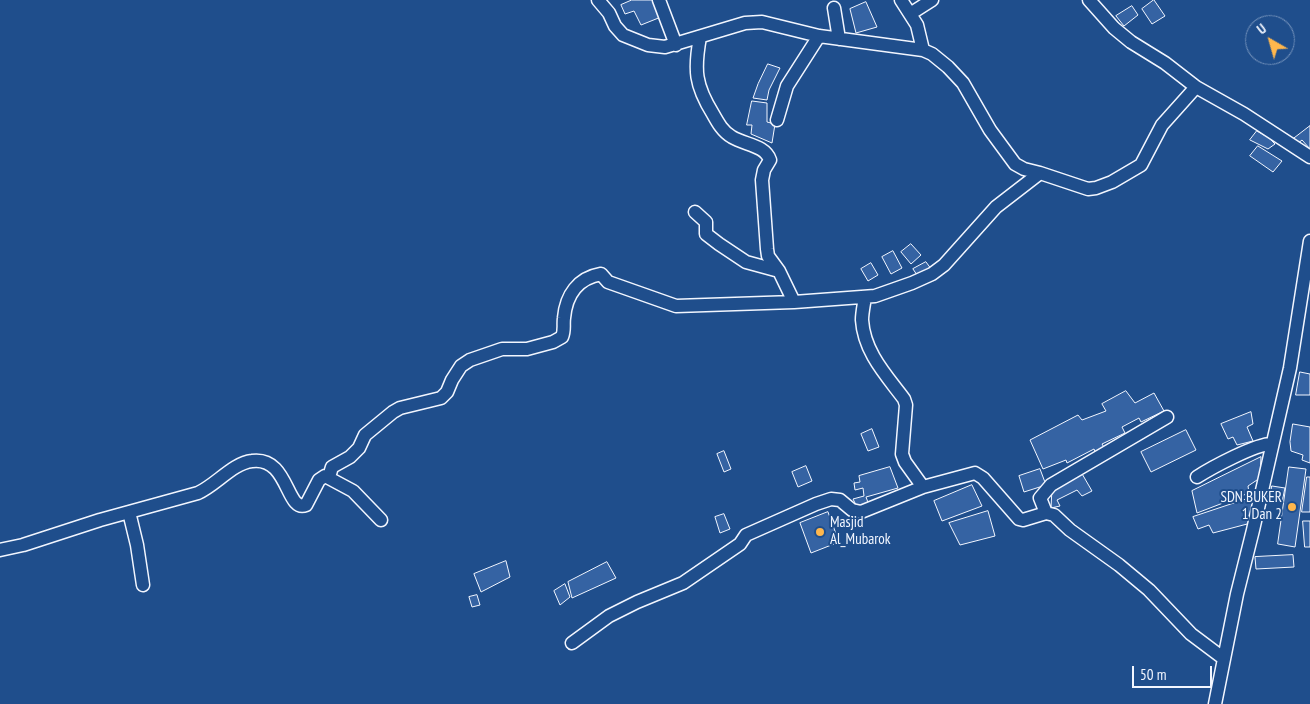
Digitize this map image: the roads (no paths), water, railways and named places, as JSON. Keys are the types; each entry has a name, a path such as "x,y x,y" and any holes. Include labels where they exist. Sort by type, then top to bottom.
{"street":[{"path":"659,0 676,45"},
{"path":"901,0 917,26 923,50"},
{"path":"910,14 932,0"},
{"path":"1089,0 1114,28 1130,42 1165,63 1196,87 1244,114 1310,157"},
{"path":"603,1 615,26 623,35 648,45 665,47 676,45 745,23 762,22 820,36 923,50 932,54 948,67 963,83 990,130 1015,164 1024,169 1088,190 1112,182 1136,169 1146,158 1162,125 1196,87"},
{"path":"834,8 839,39"},
{"path":"777,120 786,86 820,36"},
{"path":"700,37 696,68 698,87 706,104 726,133 733,138 766,151 770,160 764,170 762,180 766,249 768,256 779,271 794,302"},
{"path":"329,477 332,467 350,457 359,448 365,435 393,412 400,408 441,398 447,392 460,366 470,360 502,349 527,349 553,342 562,337 567,300 575,286 595,275 601,274 608,282 676,306 794,302 875,296 932,274 944,265 996,207 1040,173"},
{"path":"695,212 706,222 706,234 719,244 746,262 779,271"},
{"path":"1215,704 1223,658 1290,368 1310,241"},
{"path":"865,297 862,320 865,336 875,362 904,399 906,405 902,454 905,462 923,487"},
{"path":"1046,513 1040,498 1051,485 1167,417"},
{"path":"1197,477 1212,467 1259,445 1272,444"},
{"path":"0,550 23,545 198,493 209,488 241,464 252,461 264,461 273,466 280,474 297,506 302,507 306,505 319,480 325,476 353,491 382,520"},
{"path":"572,643 609,616 683,583 740,544 746,535 816,504 831,499 840,500 852,510 860,512 923,487 975,473 983,478 1019,519 1023,520 1046,513 1054,515 1070,530 1120,565 1149,590 1192,634 1223,658"},
{"path":"129,512 137,545 143,585"}],"place":[{"name":"SDN BUKER 1 Dan 2","path":"1292,507"},
{"name":"Masjid Al_Mubarok","path":"820,532"}]}
